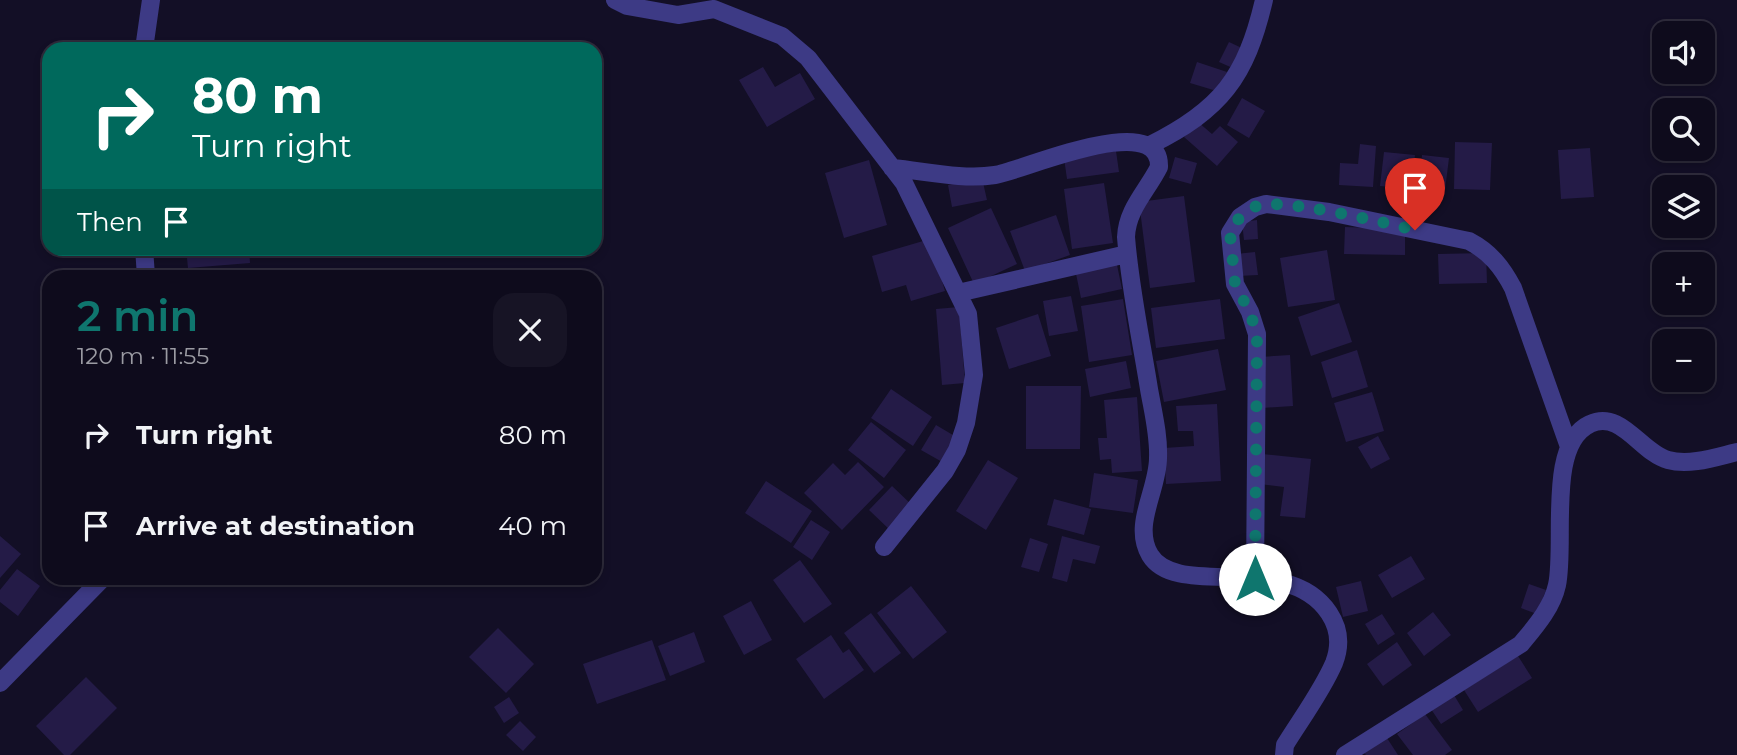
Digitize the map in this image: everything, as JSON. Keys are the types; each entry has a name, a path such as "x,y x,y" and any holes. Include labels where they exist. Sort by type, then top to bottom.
{"street":[{"path":"145,42 151,0"},
{"path":"615,0 627,6 678,15 714,9 782,36 808,58 904,183 968,314 974,375 966,423 957,450 945,471 884,547"},
{"path":"892,168 975,177 995,175 1075,150 1109,144 1150,145 1186,127 1217,102 1239,72 1257,29 1264,0"},
{"path":"1150,145 1159,158 1159,167 1126,222 1127,254 1158,458 1143,528 1143,541 1151,558 1163,567 1184,574 1283,581 1306,589 1323,604 1336,624 1339,643 1334,663 1286,746 1284,755"},
{"path":"1255,579 1257,334 1235,284 1230,233 1240,216 1255,207 1266,204 1329,212 1469,241 1485,249 1503,270 1513,288 1568,444"},
{"path":"958,293 1127,254"},
{"path":"1345,755 1521,644 1542,618 1557,586 1564,460 1568,444 1577,431 1592,422 1606,420 1617,424 1653,454 1670,461 1689,462 1737,452"},
{"path":"0,682 96,585"}],"building":[{"path":"1229,42 1244,49 1235,69 1219,62"},
{"path":"1197,62 1227,72 1220,92 1190,83"},
{"path":"763,67 775,87 800,73 815,99 767,127 739,80"},
{"path":"1242,98 1265,111 1249,138 1227,125"},
{"path":"1198,122 1212,134 1220,126 1238,142 1217,166 1184,137"},
{"path":"1455,142 1492,143 1490,190 1454,189"},
{"path":"1360,144 1376,146 1373,187 1339,185 1340,163 1358,164"},
{"path":"1590,148 1594,197 1561,199 1558,150"},
{"path":"1116,151 1119,172 1067,179 1064,158"},
{"path":"1384,152 1415,155 1411,189 1380,186"},
{"path":"1422,155 1449,158 1445,190 1419,188"},
{"path":"1175,157 1197,163 1191,184 1169,178"},
{"path":"869,160 887,225 844,238 825,173"},
{"path":"982,178 987,200 952,207 948,185"},
{"path":"1104,183 1113,243 1072,249 1064,189"},
{"path":"1184,196 1195,282 1150,288 1139,202"},
{"path":"991,208 1017,264 974,284 948,228"},
{"path":"1056,215 1070,255 1025,271 1010,231"},
{"path":"1257,220 1258,239 1244,240 1242,222"},
{"path":"1345,227 1405,229 1405,255 1344,254"},
{"path":"930,239 945,291 911,301 906,285 882,292 872,256"},
{"path":"1327,250 1335,300 1288,307 1280,258"},
{"path":"1255,252 1258,275 1238,276 1236,254"},
{"path":"1486,253 1487,283 1439,284 1438,254"},
{"path":"187,256 250,256 250,263 188,268"},
{"path":"1116,260 1122,289 1081,298 1075,269"},
{"path":"1071,296 1078,331 1049,336 1043,301"},
{"path":"1123,299 1132,355 1089,362 1081,306"},
{"path":"1220,299 1225,339 1156,348 1151,308"},
{"path":"1339,303 1352,342 1311,356 1298,317"},
{"path":"959,307 965,383 942,385 936,309"},
{"path":"1038,314 1051,356 1009,369 996,328"},
{"path":"1218,349 1226,390 1164,402 1156,361"},
{"path":"1357,350 1368,387 1332,398 1321,362"},
{"path":"1290,355 1293,406 1262,408 1259,357"},
{"path":"1126,361 1131,388 1090,397 1085,369"},
{"path":"1026,386 1081,386 1080,449 1026,449"},
{"path":"891,389 932,417 913,446 871,418"},
{"path":"1372,392 1384,431 1346,442 1334,403"},
{"path":"1137,397 1142,471 1112,473 1111,459 1100,460 1098,438 1107,438 1104,400"},
{"path":"1217,404 1221,481 1166,484 1164,448 1194,446 1193,431 1178,431 1176,406"},
{"path":"871,422 906,450 884,478 848,450"},
{"path":"936,425 958,438 944,463 921,450"},
{"path":"1378,436 1390,459 1371,469 1358,447"},
{"path":"1262,454 1311,459 1305,518 1280,516 1284,487 1259,484"},
{"path":"988,460 1018,478 986,530 956,511"},
{"path":"858,462 884,487 842,530 804,493 833,463 845,475"},
{"path":"1094,473 1138,480 1133,513 1089,507"},
{"path":"766,481 812,511 791,543 745,513"},
{"path":"892,486 914,507 891,531 869,510"},
{"path":"1054,499 1091,509 1084,535 1047,525"},
{"path":"811,520 830,532 812,560 793,547"},
{"path":"0,536 21,554 0,578"},
{"path":"1062,536 1100,546 1095,564 1073,559 1067,582 1052,578"},
{"path":"1030,538 1048,544 1039,572 1021,567"},
{"path":"1411,556 1425,579 1392,598 1378,575"},
{"path":"800,560 832,604 804,623 773,580"},
{"path":"17,569 40,586 18,616 0,602 0,590"},
{"path":"1361,581 1368,611 1343,617 1336,587"},
{"path":"1529,584 1546,590 1537,614 1521,608"},
{"path":"911,586 947,632 913,659 877,613"},
{"path":"751,601 772,640 744,655 723,616"},
{"path":"1433,612 1451,635 1424,656 1407,633"},
{"path":"871,613 901,653 874,673 844,633"},
{"path":"1382,614 1395,634 1378,645 1365,624"},
{"path":"498,628 534,664 506,693 469,657"},
{"path":"694,632 705,662 670,676 658,646"},
{"path":"831,635 843,653 849,649 864,670 824,699 796,659"},
{"path":"652,640 666,680 597,704 583,664"},
{"path":"1397,642 1412,665 1383,686 1367,664"},
{"path":"1518,656 1532,678 1478,712 1464,690"},
{"path":"86,677 117,708 70,755 64,755 36,726"},
{"path":"1454,695 1463,710 1441,724 1431,709"},
{"path":"509,697 519,713 504,723 494,707"},
{"path":"1425,714 1452,750 1445,755 1413,755 1397,734"},
{"path":"520,721 536,737 523,751 506,735"},
{"path":"1387,738 1398,755 1364,753"}],"route":[{"path":"1255,579 1257,334 1235,284 1230,233 1233,225 1240,216 1266,204 1329,212 1415,230"}]}
